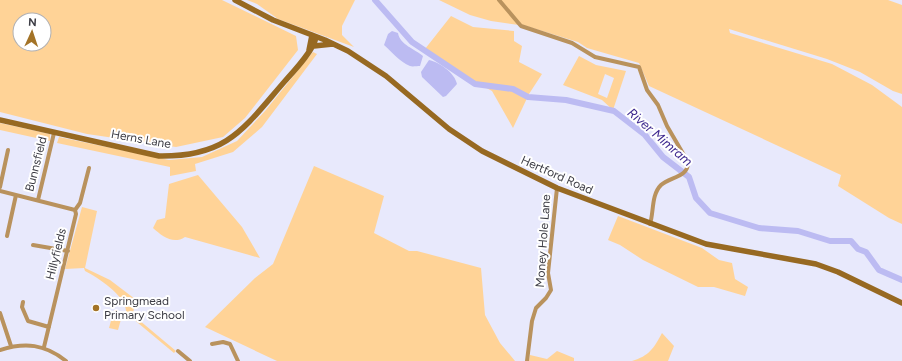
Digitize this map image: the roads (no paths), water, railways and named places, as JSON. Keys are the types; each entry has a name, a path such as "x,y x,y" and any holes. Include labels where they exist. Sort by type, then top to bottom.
{"main road":[{"name":"Hertford Road","path":"235,0 273,20 335,44 386,76 449,129 482,151 557,188 650,224 719,248 816,264 838,272 902,303"},
{"path":"314,36 314,46 335,44"},
{"name":"Herns Lane","path":"309,51 314,36"},
{"name":"Herns Lane","path":"0,120 159,156 178,156 198,153 216,147 234,137 244,128 314,46"}],"street":[{"path":"499,0 521,26 572,43 595,57 639,67 647,90 658,106 667,126 688,162 687,169 683,174 668,180 657,190 650,224"},
{"name":"Bunnsfield","path":"38,200 54,133"},
{"path":"0,187 8,150"},
{"name":"Hillyfields","path":"44,347 68,251 76,214 75,210 80,203 89,168"},
{"name":"Money Hole Lane","path":"527,361 532,321 536,308 546,298 551,290 548,273 557,188"},
{"path":"0,190 75,210"},
{"path":"7,236 16,195"},
{"path":"33,245 68,251"},
{"path":"23,302 22,307 28,321 49,327"},
{"path":"0,313 11,346"},
{"path":"212,344 223,342 230,344 238,361"},
{"path":"0,350 11,346 30,344 44,347 63,360"},
{"path":"178,351 190,361"}],"water":[{"path":"392,31 398,33 399,37 405,44 423,56 420,66 411,66 406,64 384,45 388,34"},
{"path":"429,60 446,69 456,80 457,84 446,96 443,97 422,77 421,72"}],"waterway":[{"name":"River Mimram","path":"375,0 412,42 475,84 513,89 528,97 566,100 614,111 645,135 663,157 689,177 696,198 710,213 759,228 798,231 830,241 851,241 858,249 866,252 879,270 902,280"}],"place":[{"name":"Springmead Primary School","path":"96,308"}]}
